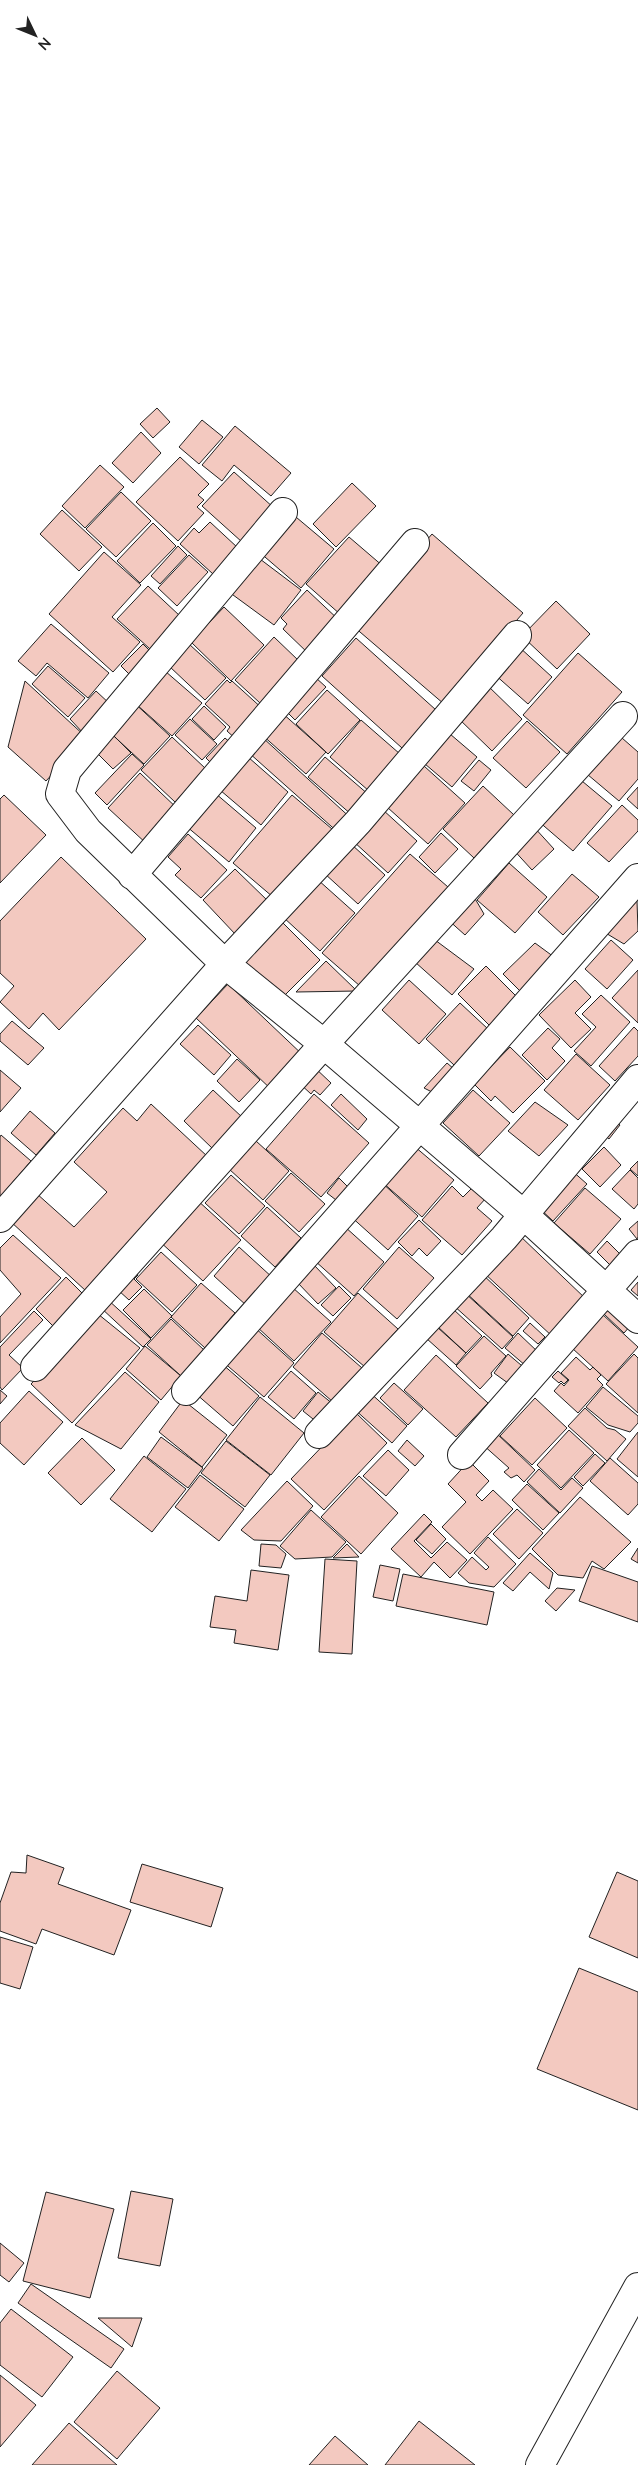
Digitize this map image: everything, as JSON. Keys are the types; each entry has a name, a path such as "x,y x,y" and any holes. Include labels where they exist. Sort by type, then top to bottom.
{"street":[{"path":"283,512 67,770 60,794 88,831 225,964 324,1044 524,1215 606,1292 638,1319"},
{"path":"132,875 415,543"},
{"path":"0,1218 225,964 358,822 517,636"},
{"path":"36,1367 324,1044 623,716"},
{"path":"186,1391 638,878"},
{"path":"319,1434 524,1215 638,1078"},
{"path":"462,1455 638,1254"},
{"path":"540,2465 638,2287"}],"building":[{"path":"157,408 170,422 153,438 140,424"},
{"path":"202,420 223,437 199,464 179,447"},
{"path":"235,426 291,473 271,496 234,465 222,481 202,465"},
{"path":"141,432 161,453 133,483 112,463"},
{"path":"180,457 209,484 198,495 204,500 197,507 204,513 178,541 136,502"},
{"path":"100,465 124,487 85,528 62,506"},
{"path":"234,472 274,508 242,542 202,506"},
{"path":"352,483 376,506 336,547 313,524"},
{"path":"121,492 151,521 116,557 86,529"},
{"path":"62,510 102,547 79,571 40,534"},
{"path":"290,512 334,549 301,588 258,551"},
{"path":"210,522 238,548 213,574 180,544 194,528 199,533"},
{"path":"153,523 176,546 140,583 117,561"},
{"path":"432,534 523,613 444,704 353,626"},
{"path":"349,537 384,567 341,615 306,584"},
{"path":"178,546 187,555 160,584 151,576"},
{"path":"104,552 141,585 112,617 140,642 113,672 49,614"},
{"path":"189,555 208,572 177,606 158,588"},
{"path":"256,556 301,590 274,625 229,592"},
{"path":"148,586 180,616 150,649 117,619"},
{"path":"307,590 341,622 310,655 283,629 287,624 281,618"},
{"path":"556,601 590,634 557,669 522,636"},
{"path":"224,607 264,645 231,681 191,642"},
{"path":"51,624 109,673 88,698 47,663 36,676 18,661"},
{"path":"274,637 299,661 260,703 235,680"},
{"path":"356,638 436,710 402,748 322,676"},
{"path":"143,644 154,655 133,678 121,666"},
{"path":"189,644 226,678 205,700 169,666"},
{"path":"518,646 552,677 528,704 493,673"},
{"path":"578,653 622,692 567,754 523,715"},
{"path":"48,666 85,698 68,717 32,684"},
{"path":"165,671 202,703 172,736 136,704"},
{"path":"315,677 326,687 295,720 284,709"},
{"path":"227,680 230,683 232,681 264,710 237,740 227,731 230,727 205,704"},
{"path":"25,681 86,737 46,781 8,747"},
{"path":"486,684 522,719 492,751 456,716"},
{"path":"327,690 360,720 328,754 296,724"},
{"path":"96,691 111,705 84,734 70,719"},
{"path":"130,699 170,736 144,764 104,727"},
{"path":"204,706 226,727 214,740 192,719"},
{"path":"281,712 326,752 306,774 261,734"},
{"path":"190,719 217,744 202,760 175,735"},
{"path":"361,720 400,754 369,791 330,757"},
{"path":"527,721 560,752 526,788 493,758"},
{"path":"443,728 477,757 452,787 418,758"},
{"path":"614,731 638,752 638,779 619,801 581,769"},
{"path":"113,735 131,753 113,769 96,752"},
{"path":"172,737 206,769 175,802 141,770"},
{"path":"262,737 354,821 341,835 248,752"},
{"path":"225,738 233,745 214,766 206,758"},
{"path":"132,754 144,765 107,805 95,793"},
{"path":"248,757 288,792 261,825 220,790"},
{"path":"325,757 369,795 352,815 308,777"},
{"path":"479,760 491,770 474,791 461,781"},
{"path":"424,766 465,803 428,844 387,807"},
{"path":"140,773 180,811 148,845 108,808"},
{"path":"576,776 612,806 573,851 537,820"},
{"path":"483,786 514,815 474,858 443,829"},
{"path":"638,787 638,809 627,799"},
{"path":"215,793 256,828 229,862 186,826"},
{"path":"4,795 46,835 0,883 0,799"},
{"path":"292,795 332,829 273,897 233,863"},
{"path":"622,805 638,820 638,831 609,862 587,843"},
{"path":"382,809 417,841 388,873 353,841"},
{"path":"533,826 554,849 532,870 510,846"},
{"path":"441,833 458,849 435,873 419,857"},
{"path":"188,834 227,870 201,898 175,875 181,869 168,857"},
{"path":"351,844 385,875 358,904 324,873"},
{"path":"410,854 448,887 360,986 322,953"},
{"path":"61,857 146,939 59,1030 43,1013 29,1029 0,1002 14,986 0,973 0,921"},
{"path":"509,863 547,897 515,933 477,900"},
{"path":"235,869 269,902 236,935 203,900"},
{"path":"572,874 599,897 563,935 538,912"},
{"path":"317,879 355,913 320,951 283,917"},
{"path":"470,890 484,914 465,935 446,918"},
{"path":"637,901 638,931 624,944 604,932"},
{"path":"281,921 320,960 280,1000 241,966"},
{"path":"431,937 474,969 452,995 415,962"},
{"path":"611,940 633,960 607,989 585,969"},
{"path":"535,943 554,957 520,991 503,974"},
{"path":"326,961 357,991 296,992"},
{"path":"486,966 519,999 491,1027 458,994"},
{"path":"638,970 638,1023 612,998"},
{"path":"409,980 446,1014 419,1044 382,1010"},
{"path":"575,980 591,997 575,1013 591,1029 571,1048 539,1015"},
{"path":"228,984 306,1058 274,1092 196,1018"},
{"path":"601,995 630,1022 591,1066 574,1051 596,1027 582,1014"},
{"path":"460,1003 488,1029 454,1065 426,1039"},
{"path":"12,1021 44,1048 28,1065 0,1041 0,1034"},
{"path":"198,1025 231,1055 214,1075 180,1044"},
{"path":"634,1027 638,1031 638,1056 615,1081 599,1066"},
{"path":"548,1028 560,1039 552,1048 565,1061 547,1080 522,1055"},
{"path":"510,1047 545,1081 513,1113 495,1096 491,1101 474,1084"},
{"path":"576,1054 610,1085 578,1120 544,1090"},
{"path":"237,1059 260,1080 239,1102 217,1081"},
{"path":"447,1063 454,1069 432,1092 424,1088"},
{"path":"313,1066 331,1083 320,1095 314,1090 311,1094 298,1082"},
{"path":"0,1070 21,1088 0,1112"},
{"path":"213,1090 243,1118 213,1149 184,1121"},
{"path":"473,1090 510,1123 479,1156 443,1123"},
{"path":"314,1094 369,1143 321,1197 266,1149"},
{"path":"341,1094 367,1119 358,1130 331,1105"},
{"path":"535,1102 568,1125 539,1156 508,1131"},
{"path":"151,1104 208,1157 86,1291 10,1221 36,1193 74,1227 107,1192 74,1162 123,1108 137,1121"},
{"path":"30,1111 55,1133 36,1155 11,1133"},
{"path":"612,1119 620,1125 609,1139 602,1133"},
{"path":"1,1135 31,1161 0,1197 0,1137"},
{"path":"256,1141 289,1171 263,1200 229,1169"},
{"path":"414,1146 454,1180 422,1217 382,1182"},
{"path":"604,1147 621,1165 600,1187 582,1169"},
{"path":"638,1161 638,1176 630,1169"},
{"path":"570,1169 587,1184 553,1221 537,1206"},
{"path":"630,1170 638,1178 638,1204 634,1209 612,1189"},
{"path":"291,1173 325,1204 299,1232 265,1201"},
{"path":"231,1175 265,1206 239,1234 205,1203"},
{"path":"339,1178 348,1187 336,1200 327,1193"},
{"path":"379,1180 418,1216 388,1250 348,1214"},
{"path":"452,1186 463,1197 472,1188 486,1198 477,1208 492,1221 462,1255 422,1220"},
{"path":"585,1188 621,1219 590,1254 554,1223"},
{"path":"196,1199 241,1240 203,1281 158,1240"},
{"path":"267,1207 301,1238 275,1267 241,1236"},
{"path":"419,1220 441,1241 427,1256 419,1248 412,1256 398,1242"},
{"path":"638,1221 638,1237 637,1239 629,1229"},
{"path":"344,1226 384,1262 354,1296 314,1260"},
{"path":"518,1234 587,1300 553,1337 483,1272"},
{"path":"13,1235 61,1278 0,1343 0,1317 21,1294 0,1270 0,1248"},
{"path":"607,1241 622,1256 612,1267 597,1252"},
{"path":"239,1247 273,1278 247,1306 214,1276"},
{"path":"399,1247 434,1278 397,1319 363,1289"},
{"path":"161,1252 197,1285 172,1312 136,1279"},
{"path":"314,1265 336,1288 318,1304 297,1282"},
{"path":"135,1271 138,1275 134,1279 142,1287 129,1300 118,1290"},
{"path":"481,1273 529,1318 513,1336 464,1291"},
{"path":"66,1277 86,1297 56,1329 36,1309"},
{"path":"638,1282 638,1296 631,1290"},
{"path":"201,1283 235,1313 205,1348 171,1317"},
{"path":"339,1286 351,1298 333,1316 321,1305"},
{"path":"292,1287 331,1322 294,1361 256,1326"},
{"path":"144,1289 172,1316 151,1338 123,1310"},
{"path":"464,1292 513,1337 502,1349 453,1305"},
{"path":"358,1293 398,1329 365,1367 324,1332"},
{"path":"107,1299 151,1339 143,1347 100,1307"},
{"path":"610,1306 631,1325 624,1333 604,1314"},
{"path":"453,1309 482,1336 466,1353 437,1326"},
{"path":"34,1311 43,1320 9,1355 23,1368 2,1390 0,1387 0,1347"},
{"path":"98,1314 140,1348 72,1423 31,1384"},
{"path":"602,1314 638,1347 608,1381 572,1348"},
{"path":"171,1319 204,1350 181,1376 147,1345"},
{"path":"530,1323 545,1337 538,1344 523,1331"},
{"path":"253,1326 294,1363 264,1397 222,1361"},
{"path":"437,1327 466,1353 456,1365 426,1338"},
{"path":"322,1333 362,1368 333,1402 293,1367"},
{"path":"518,1333 539,1353 526,1366 505,1348"},
{"path":"484,1336 506,1356 480,1389 456,1366"},
{"path":"145,1346 181,1376 161,1400 126,1369"},
{"path":"508,1354 528,1371 512,1386 494,1373"},
{"path":"634,1354 638,1358 638,1413 606,1384"},
{"path":"436,1355 488,1403 456,1437 404,1390"},
{"path":"576,1357 590,1370 593,1367 601,1375 597,1379 603,1385 578,1413 554,1391 561,1383 564,1386 569,1380 561,1373"},
{"path":"221,1363 259,1396 233,1426 195,1393"},
{"path":"291,1371 316,1393 294,1419 268,1397"},
{"path":"558,1371 568,1380 564,1384 561,1381 559,1383 552,1377"},
{"path":"125,1372 159,1402 121,1449 75,1425"},
{"path":"394,1383 423,1409 408,1425 380,1398"},
{"path":"603,1387 638,1416 638,1423 630,1432 608,1425 586,1407"},
{"path":"0,1390 7,1396 0,1404"},
{"path":"29,1391 63,1422 24,1465 0,1443 0,1423"},
{"path":"368,1391 407,1426 392,1443 353,1408"},
{"path":"318,1392 333,1404 318,1423 303,1411"},
{"path":"260,1397 304,1433 271,1475 226,1440"},
{"path":"535,1398 567,1428 532,1465 500,1436"},
{"path":"183,1400 227,1435 202,1467 159,1432"},
{"path":"585,1408 607,1428 615,1430 626,1439 607,1461 568,1426"},
{"path":"355,1412 387,1443 324,1510 291,1479"},
{"path":"569,1430 594,1453 561,1488 537,1465"},
{"path":"494,1431 535,1470 524,1482 517,1475 511,1478 504,1472 509,1468 482,1444"},
{"path":"638,1432 638,1477 617,1459"},
{"path":"161,1437 203,1468 188,1488 147,1457"},
{"path":"82,1438 115,1470 81,1505 48,1473"},
{"path":"407,1440 424,1456 415,1466 398,1451"},
{"path":"226,1441 270,1475 245,1507 201,1473"},
{"path":"388,1450 409,1470 386,1496 363,1476"},
{"path":"595,1454 605,1463 583,1486 574,1477"},
{"path":"144,1456 186,1489 152,1532 110,1499"},
{"path":"610,1458 638,1483 638,1504 628,1515 590,1481"},
{"path":"469,1461 489,1481 476,1495 482,1501 493,1490 513,1509 470,1554 442,1527 466,1502 448,1484"},
{"path":"539,1469 561,1490 572,1478 583,1488 560,1513 527,1482"},
{"path":"200,1475 244,1509 219,1541 175,1507"},
{"path":"359,1476 398,1513 361,1554 321,1517"},
{"path":"287,1481 313,1506 281,1541 254,1540 241,1530"},
{"path":"527,1484 559,1513 543,1530 512,1500"},
{"path":"580,1497 631,1542 604,1569 592,1561 583,1578 558,1575 532,1549"},
{"path":"517,1509 543,1533 519,1559 493,1534"},
{"path":"311,1510 346,1542 332,1557 295,1559 280,1546"},
{"path":"424,1514 432,1522 414,1541 431,1558 447,1542 467,1560 450,1578 434,1562 421,1577 391,1549"},
{"path":"431,1524 446,1539 432,1554 416,1540"},
{"path":"488,1537 516,1564 494,1587 469,1583 458,1573 472,1557 486,1570 489,1567 474,1553"},
{"path":"261,1544 276,1545 286,1554 281,1568 259,1566"},
{"path":"347,1544 359,1557 333,1558"},
{"path":"638,1548 638,1563 631,1559"},
{"path":"530,1553 553,1573 549,1589 530,1572 513,1591 503,1583"},
{"path":"325,1559 357,1561 352,1654 319,1652"},
{"path":"380,1565 400,1569 393,1601 373,1597"},
{"path":"592,1566 638,1582 638,1622 579,1601"},
{"path":"251,1570 289,1575 278,1650 234,1643 236,1630 210,1627 215,1596 247,1601"},
{"path":"403,1574 494,1592 487,1625 396,1606"},
{"path":"557,1588 575,1590 556,1611 545,1601"},
{"path":"27,1855 64,1868 58,1884 131,1910 114,1955 42,1929 36,1944 0,1931 0,1903 11,1872 26,1873"},
{"path":"142,1864 223,1888 211,1927 130,1902"},
{"path":"617,1872 638,1881 638,1958 589,1937"},
{"path":"0,1937 33,1947 20,1989 0,1983"},
{"path":"579,1968 638,1992 638,2110 537,2069"},
{"path":"131,2191 173,2199 160,2266 118,2258"},
{"path":"46,2192 114,2209 90,2298 23,2281"},
{"path":"0,2243 24,2263 9,2282 0,2275"},
{"path":"31,2284 124,2349 111,2368 18,2303"},
{"path":"11,2309 73,2357 42,2397 0,2365 0,2323"},
{"path":"98,2318 142,2318 132,2347"},
{"path":"117,2371 160,2408 117,2459 74,2422"},
{"path":"0,2375 36,2405 0,2447"},
{"path":"419,2421 475,2465 385,2465"},
{"path":"69,2423 117,2465 32,2465"},
{"path":"335,2436 368,2465 309,2465"}]}
